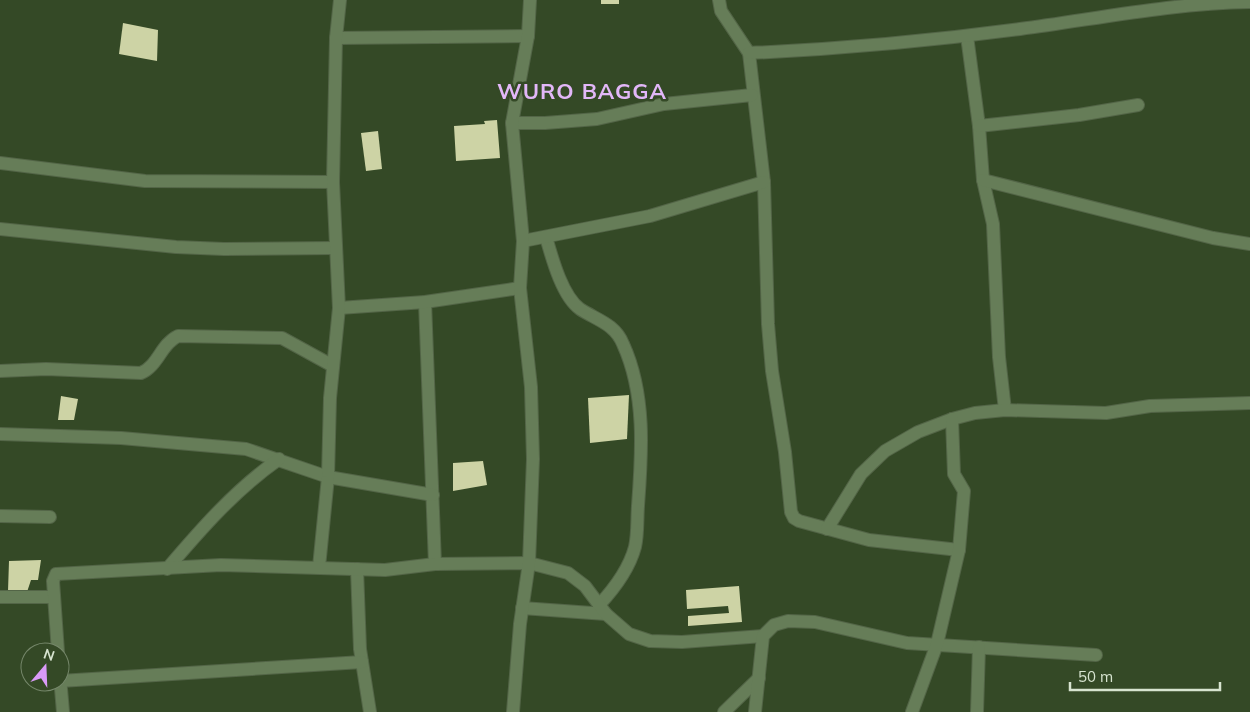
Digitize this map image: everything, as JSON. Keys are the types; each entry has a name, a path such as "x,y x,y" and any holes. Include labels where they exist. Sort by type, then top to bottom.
{"street":[{"path":"319,567 328,477 333,366 338,308 334,248 333,182 336,38 340,0"},
{"path":"513,712 522,608 529,562 533,459 532,414 520,288 523,241 512,122 528,36 530,0"},
{"path":"719,0 721,11 749,53 752,95 764,182 768,324 791,512 799,522 869,540 959,550"},
{"path":"749,53 858,48 966,36 1128,14 1250,2"},
{"path":"336,38 528,36"},
{"path":"966,36 979,126 982,180 993,224 999,357 1005,410"},
{"path":"512,122 545,123 598,119 664,104 752,95"},
{"path":"979,126 1079,115 1138,105"},
{"path":"0,163 146,181 333,182"},
{"path":"982,180 1213,238 1250,244"},
{"path":"523,241 650,216 764,182"},
{"path":"0,229 121,243 195,248 334,248"},
{"path":"546,238 554,265 565,288 579,308 615,330 623,344 636,387 642,448 635,547 602,610"},
{"path":"338,308 425,302 520,288"},
{"path":"425,302 435,564"},
{"path":"0,371 46,369 141,373 152,365 171,340 178,336 282,338 333,366"},
{"path":"827,529 861,474 885,451 918,432 975,413 1005,410 1106,413 1150,406 1250,403"},
{"path":"912,712 937,644 959,550 964,492 954,474 952,420"},
{"path":"0,434 211,444 246,448 328,477 433,495"},
{"path":"167,569 227,502 252,478 278,460"},
{"path":"0,516 50,517"},
{"path":"57,642 53,581 56,574 221,565 385,570 435,564 529,562 568,573 585,586 602,610 628,634 650,640 682,642 764,636"},
{"path":"357,569 362,662 370,712"},
{"path":"0,597 54,597"},
{"path":"522,608 602,610"},
{"path":"755,712 764,636 774,625 788,621 816,622 907,642 1096,655"},
{"path":"977,712 979,647"},
{"path":"70,680 362,662"},
{"path":"724,712 759,678"},
{"path":"61,692 63,712"}],"building":[{"path":"601,0 619,0 619,4 601,4"},
{"path":"123,23 158,30 157,61 119,54"},
{"path":"497,120 500,158 456,161 454,126 485,124 484,121"},
{"path":"378,131 382,169 366,171 361,133"},
{"path":"629,395 627,439 590,443 588,398"},
{"path":"61,396 78,399 74,420 58,420"},
{"path":"483,461 487,485 453,491 453,463"},
{"path":"41,560 38,580 31,580 27,592 8,591 9,561"},
{"path":"739,586 742,622 688,626 688,616 729,613 728,606 687,609 686,590"}],"district":[{"name":"WURO BAGGA","path":"582,91"}]}
